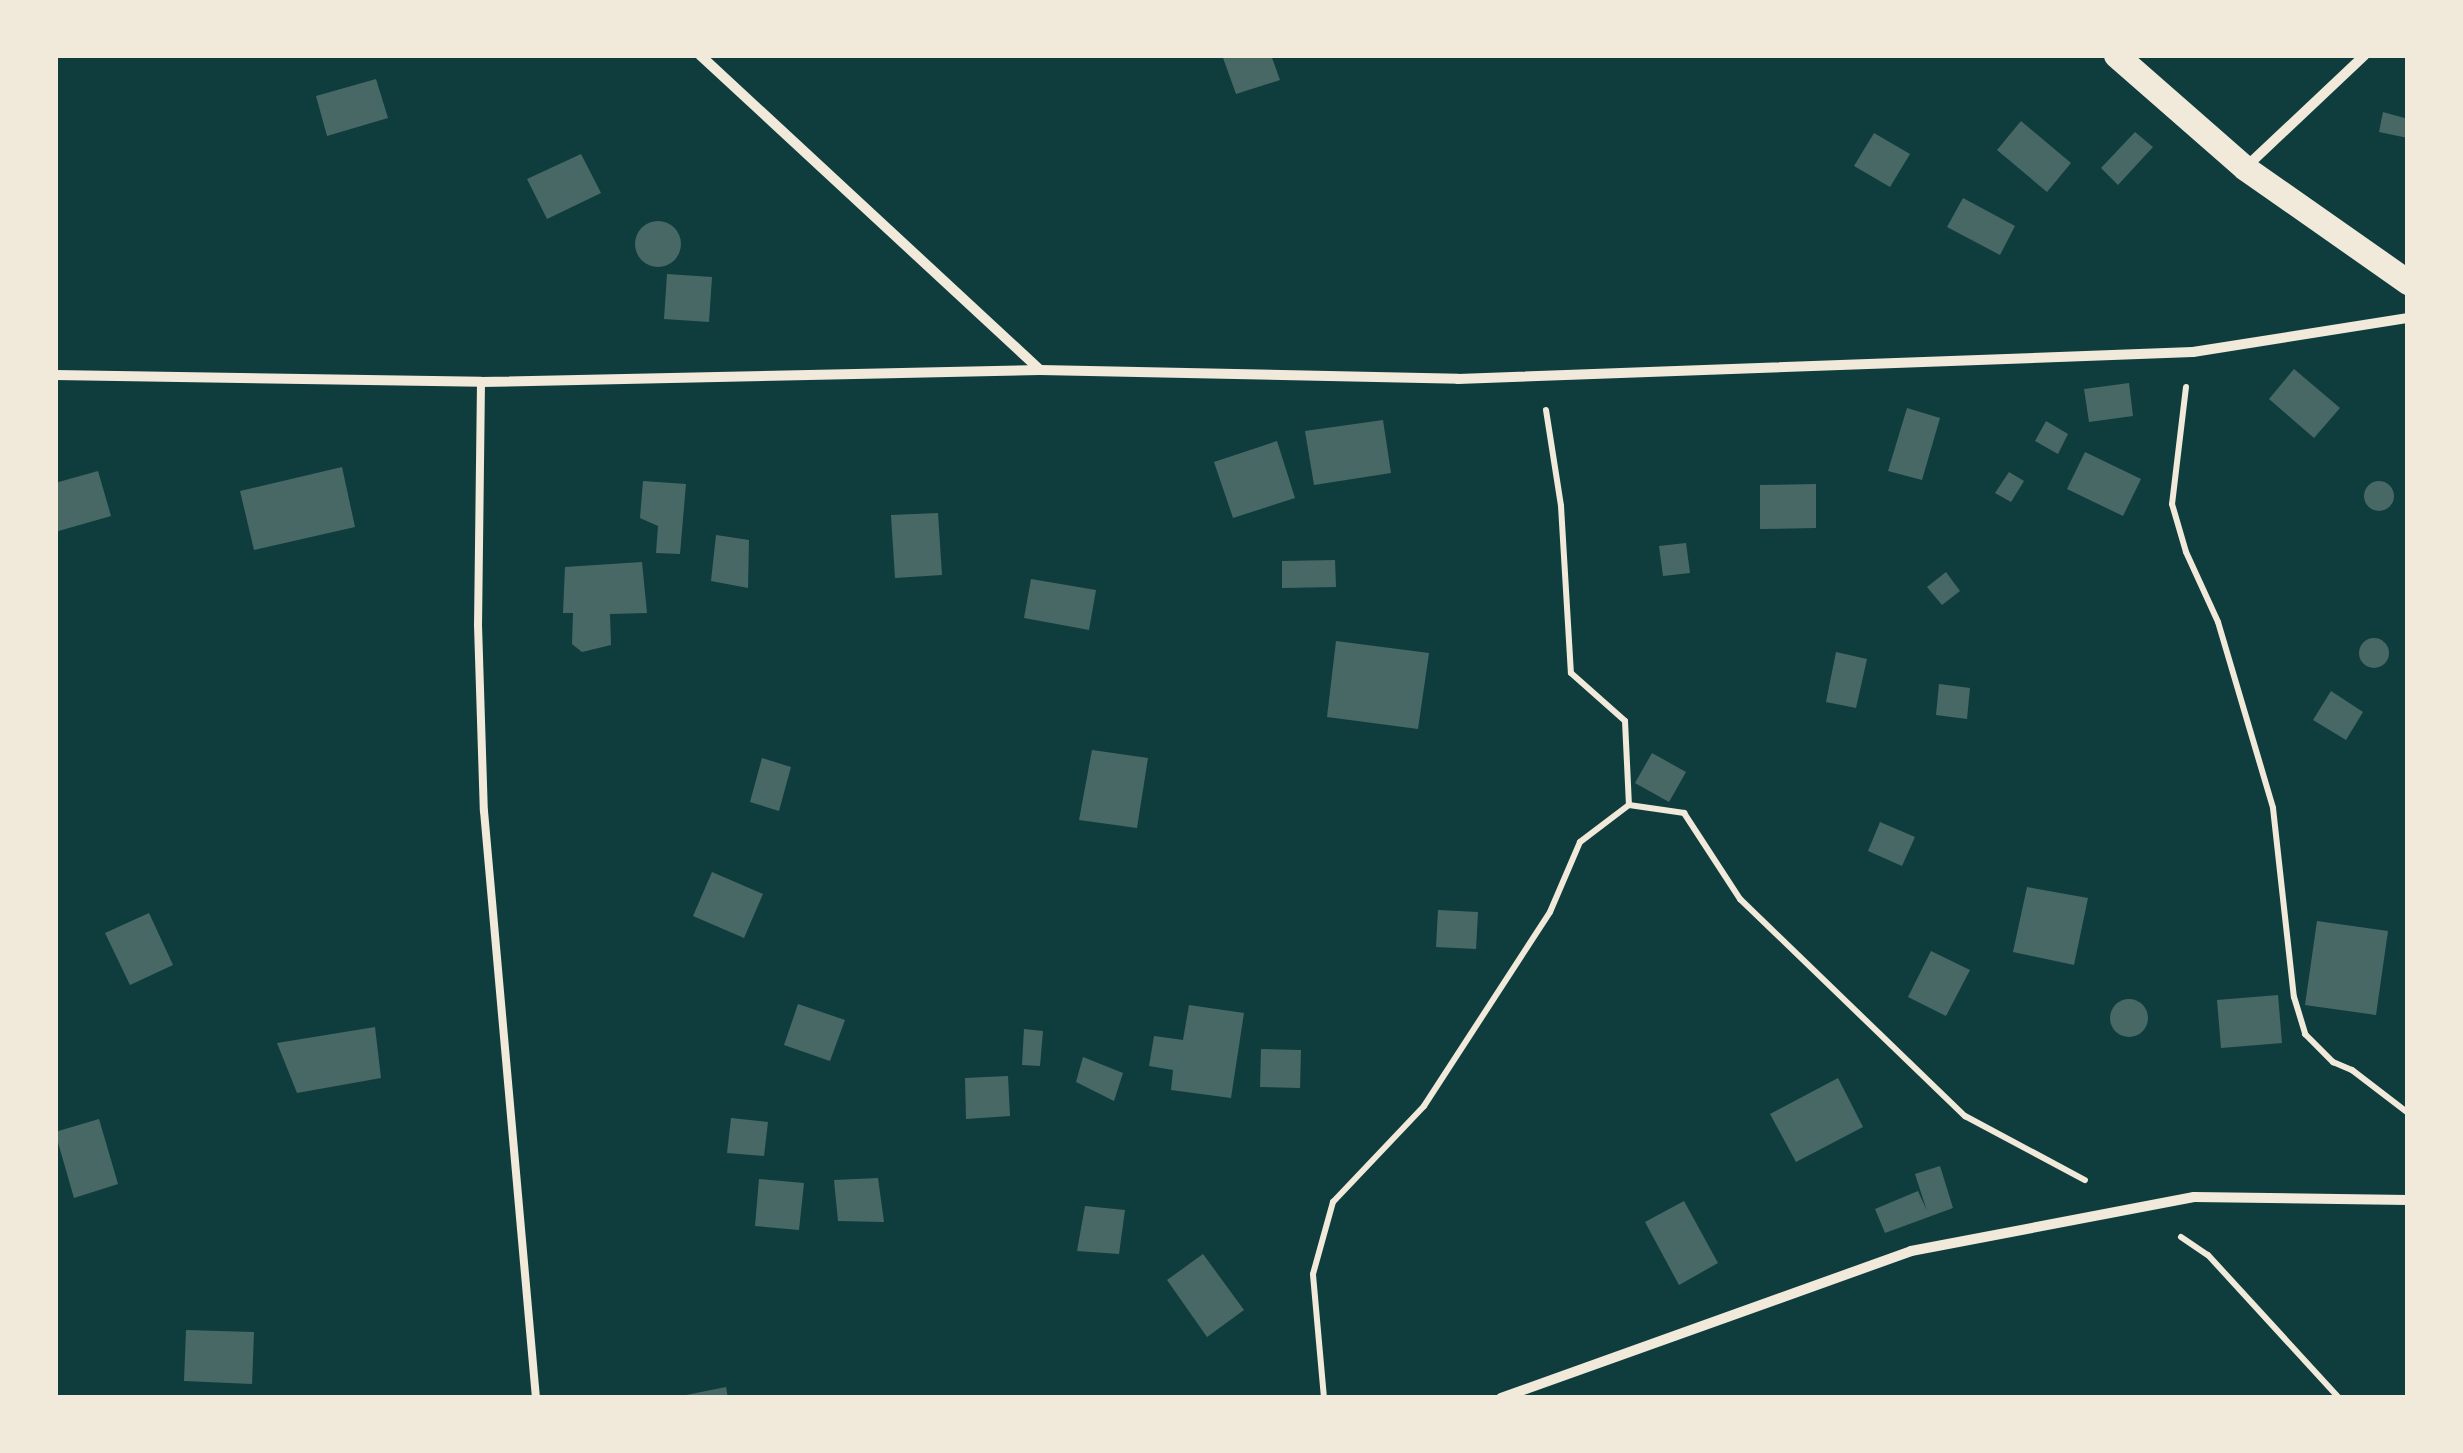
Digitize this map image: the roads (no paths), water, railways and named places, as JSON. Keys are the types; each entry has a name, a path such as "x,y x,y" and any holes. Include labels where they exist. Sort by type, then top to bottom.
{"main road":[{"path":"2116,55 2245,168 2408,282"}],"street":[{"path":"700,55 1040,370"},
{"path":"2245,168 2365,55"},
{"path":"55,375 481,382 1040,370 1458,379 2193,352 2408,318"},
{"path":"1501,1398 1911,1251 2194,1197 2408,1200"}],"lane":[{"path":"481,382 478,625 484,811 536,1398"}]}
